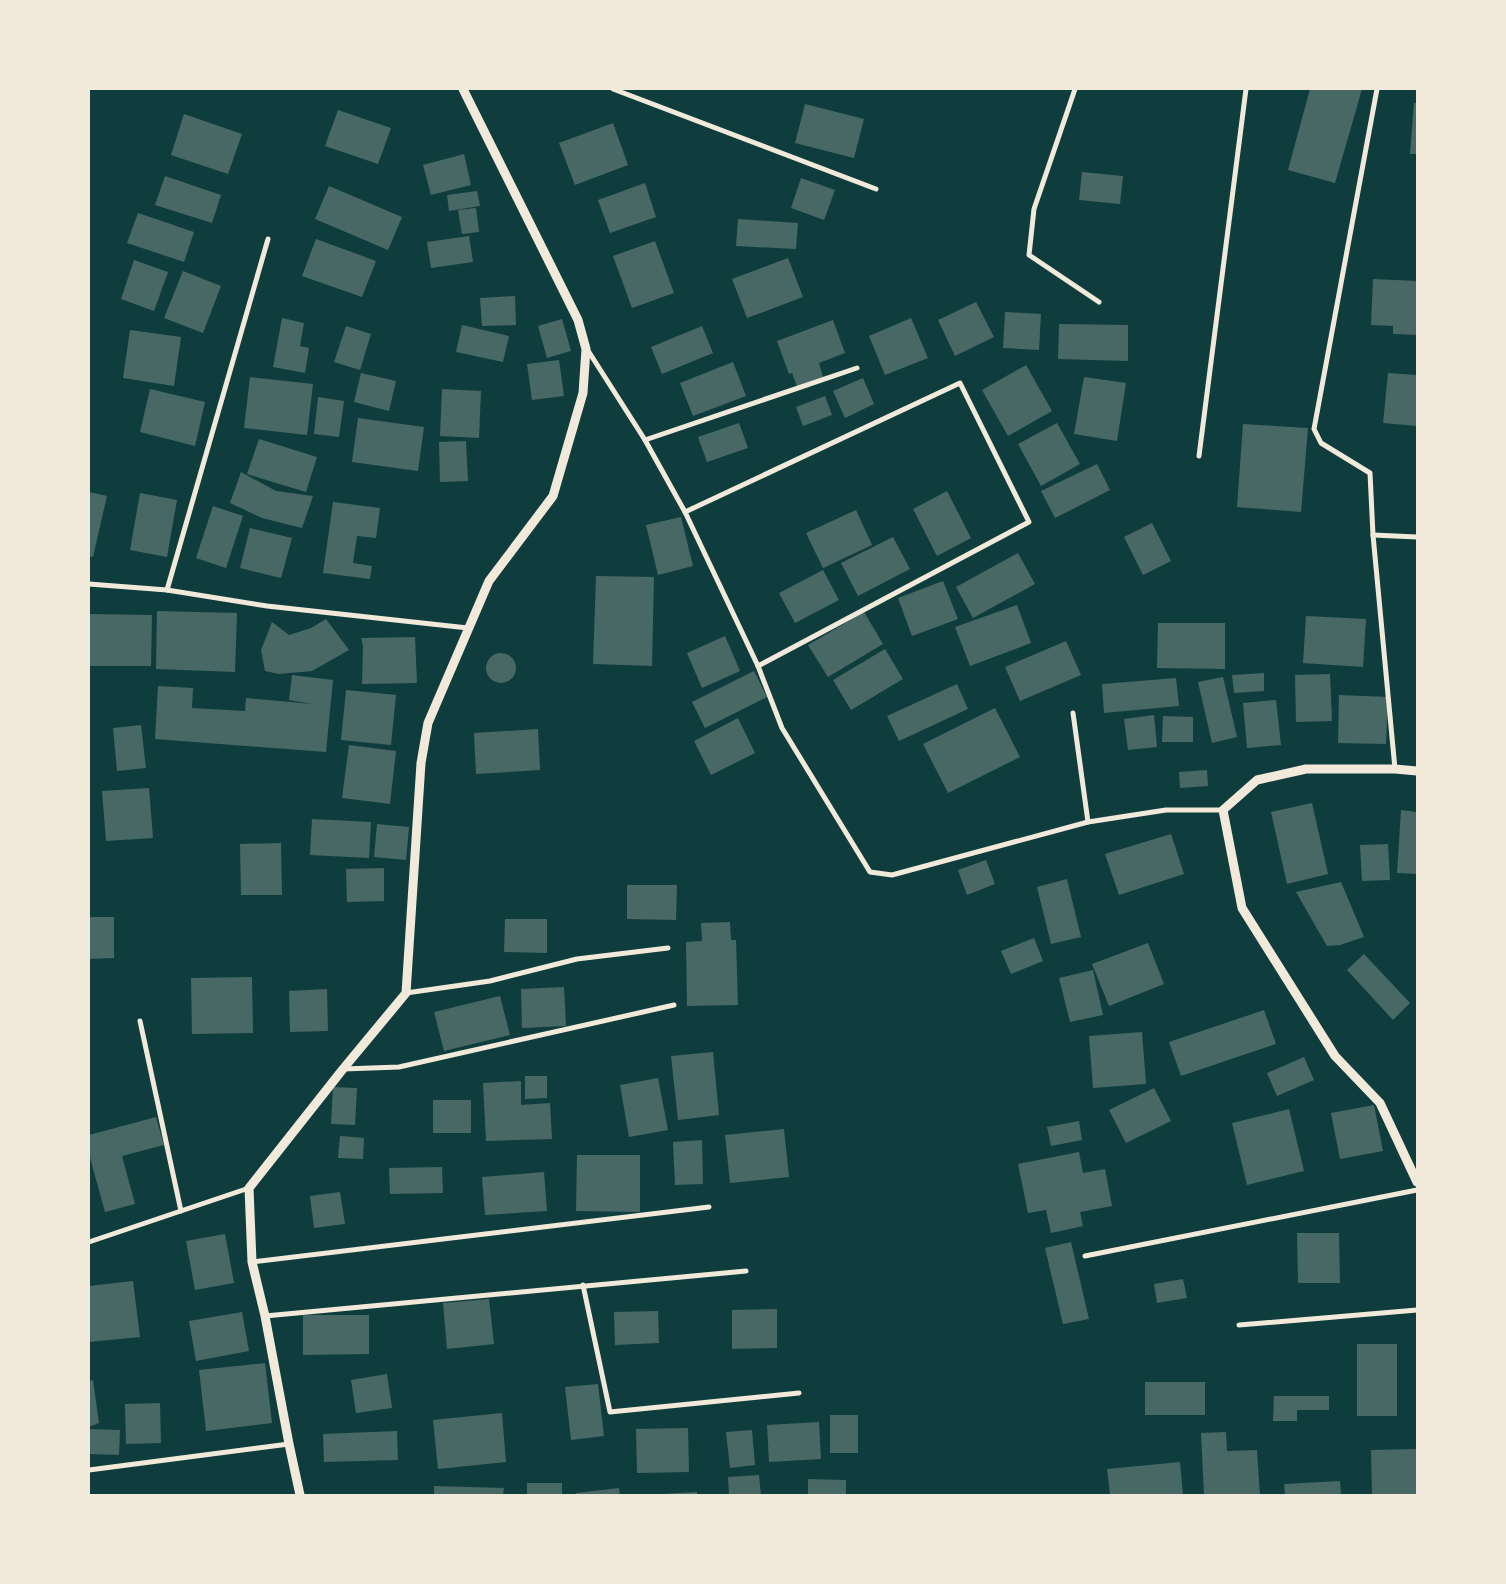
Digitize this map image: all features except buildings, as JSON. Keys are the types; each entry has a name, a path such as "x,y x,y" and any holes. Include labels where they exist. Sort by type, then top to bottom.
{"street":[{"path":"463,89 578,320 586,348 645,440 685,512 758,666 782,728 870,872 892,875 1088,822 1166,810 1223,810 1258,780 1306,769 1395,769 1417,771"},
{"path":"612,89 876,188"},
{"path":"1075,89 1034,209 1029,254 1099,302"},
{"path":"1199,456 1246,89"},
{"path":"1377,89 1314,429 1321,442 1370,473 1373,535 1395,769"},
{"path":"167,590 268,239"},
{"path":"89,1242 249,1188 342,1069 406,993 421,762 428,723 489,581 553,496 584,393 586,348"},
{"path":"645,440 857,368"},
{"path":"685,512 960,384 1030,522 758,666"},
{"path":"1373,535 1417,537"},
{"path":"89,584 167,590 267,606 468,628"},
{"path":"1073,713 1088,822"},
{"path":"1223,810 1242,908 1336,1056 1380,1103 1417,1182"},
{"path":"406,993 490,981 576,959 668,948"},
{"path":"342,1069 399,1067 674,1005"},
{"path":"140,1021 180,1212"},
{"path":"249,1188 252,1262 300,1495"},
{"path":"1085,1256 1417,1190"},
{"path":"252,1262 709,1207"},
{"path":"264,1316 746,1270"},
{"path":"583,1285 610,1412 798,1393"},
{"path":"1239,1325 1417,1310"},
{"path":"89,1470 289,1444"}]}
